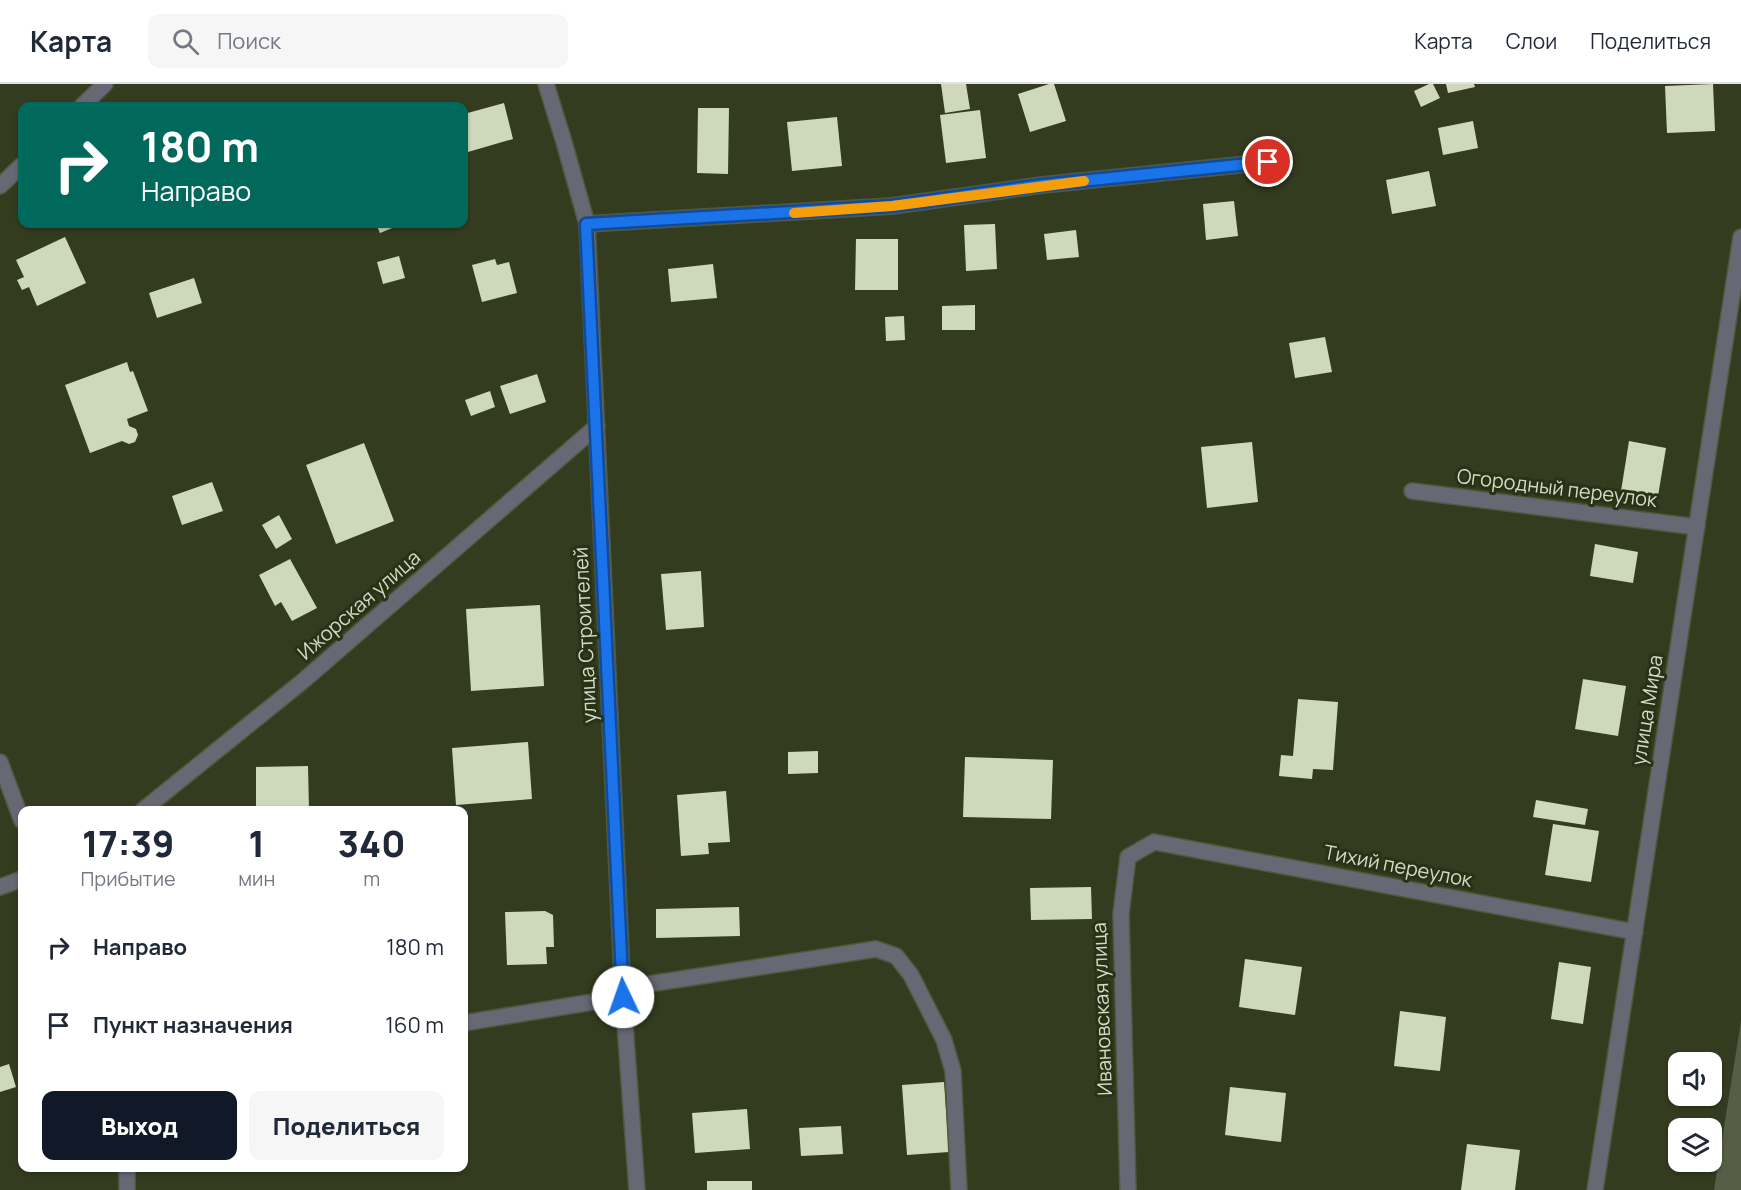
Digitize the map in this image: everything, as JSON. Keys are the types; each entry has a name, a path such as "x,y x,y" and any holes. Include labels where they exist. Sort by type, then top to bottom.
{"street":[{"path":"86,102 105,84"},
{"name":"улица Строителей","path":"546,84 586,224 623,997 637,1190"},
{"path":"586,224 892,206 1042,185 1268,162"},
{"path":"0,186 18,169"},
{"name":"улица Мира","path":"1595,1190 1741,237"},
{"name":"Ижорская улица","path":"148,806 303,681 597,426"},
{"name":"Огородный переулок","path":"1412,491 1697,527"},
{"path":"0,762 18,810"},
{"name":"Тихий переулок","path":"1154,842 1635,932"},
{"name":"Ивановская улица","path":"1128,1190 1121,914 1128,858 1154,842"},
{"path":"0,887 18,880"},
{"path":"468,1022 623,997 649,984 876,949 896,956 911,975 939,1031 953,1071 959,1190"},
{"path":"127,1172 127,1190"}],"green space":[{"path":"1741,1021 1741,1190 1714,1190 1717,1172 1722,1172 1722,1140"}],"building":[{"path":"941,84 966,84 970,109 945,113"},
{"path":"1054,84 1066,121 1030,132 1018,94"},
{"path":"1433,84 1440,98 1421,107 1414,91"},
{"path":"1446,84 1474,84 1475,87 1448,93"},
{"path":"1713,84 1715,131 1667,133 1665,86"},
{"path":"504,103 513,139 468,152 468,113"},
{"path":"698,108 729,108 728,174 697,173"},
{"path":"980,110 986,158 946,163 940,115"},
{"path":"837,117 842,166 792,171 787,122"},
{"path":"1473,121 1478,148 1443,155 1438,128"},
{"path":"1429,171 1436,206 1392,214 1386,180"},
{"path":"1234,201 1238,236 1206,240 1203,204"},
{"path":"995,224 997,269 966,271 964,225"},
{"path":"378,228 392,228 380,233"},
{"path":"1076,230 1079,257 1047,260 1044,234"},
{"path":"65,237 86,283 37,306 29,287 22,290 17,280 24,277 16,260"},
{"path":"856,239 898,239 898,290 855,290"},
{"path":"399,256 405,278 383,284 377,262"},
{"path":"495,259 497,265 509,262 517,293 482,302 472,265"},
{"path":"713,264 717,298 671,302 668,269"},
{"path":"194,278 202,303 157,318 149,293"},
{"path":"975,305 975,330 942,330 942,306"},
{"path":"904,316 905,340 886,341 885,317"},
{"path":"1325,337 1332,372 1295,378 1289,343"},
{"path":"127,362 130,372 133,371 148,411 127,419 129,426 136,429 138,435 135,442 129,444 122,441 90,453 65,385"},
{"path":"537,374 546,402 510,414 500,386"},
{"path":"490,391 495,407 471,416 465,400"},
{"path":"1629,441 1666,448 1658,496 1621,491"},
{"path":"1252,442 1258,502 1207,508 1201,447"},
{"path":"364,443 394,521 336,544 306,465"},
{"path":"212,482 223,511 182,525 172,496"},
{"path":"279,515 292,539 276,549 262,525"},
{"path":"1595,544 1638,552 1633,583 1590,576"},
{"path":"290,559 317,608 292,621 281,602 275,606 259,575"},
{"path":"701,571 704,627 666,630 661,574"},
{"path":"540,605 544,686 471,691 466,609"},
{"path":"1583,679 1626,686 1618,736 1575,729"},
{"path":"1298,699 1338,702 1333,770 1313,769 1312,779 1279,776 1281,755 1293,756"},
{"path":"528,742 532,799 456,805 452,748"},
{"path":"818,751 818,773 788,774 788,752"},
{"path":"965,757 1053,760 1051,819 963,817"},
{"path":"308,766 309,806 256,806 256,767"},
{"path":"726,791 730,842 708,843 709,854 681,856 677,795"},
{"path":"1536,800 1588,809 1585,825 1533,817"},
{"path":"1553,824 1599,831 1591,882 1545,875"},
{"path":"1091,887 1092,919 1031,920 1030,888"},
{"path":"739,907 740,936 656,938 656,909"},
{"path":"545,911 553,915 554,947 546,947 547,964 507,965 505,912"},
{"path":"1245,959 1302,967 1295,1015 1239,1007"},
{"path":"1559,962 1591,967 1583,1024 1551,1019"},
{"path":"1400,1011 1446,1017 1440,1071 1394,1066"},
{"path":"9,1064 16,1087 0,1092 0,1067"},
{"path":"944,1082 949,1152 907,1155 902,1085"},
{"path":"1230,1087 1286,1093 1281,1142 1225,1135"},
{"path":"747,1109 750,1149 695,1153 692,1113"},
{"path":"841,1126 843,1154 801,1156 799,1128"},
{"path":"1467,1144 1520,1150 1515,1190 1461,1190"},
{"path":"707,1181 752,1181 752,1190 707,1190"}],"slow traffic":[{"path":"794,213 892,206 1084,181"}],"route":[{"path":"623,997 586,224 757,216 892,206 1042,185 1268,162"}]}
